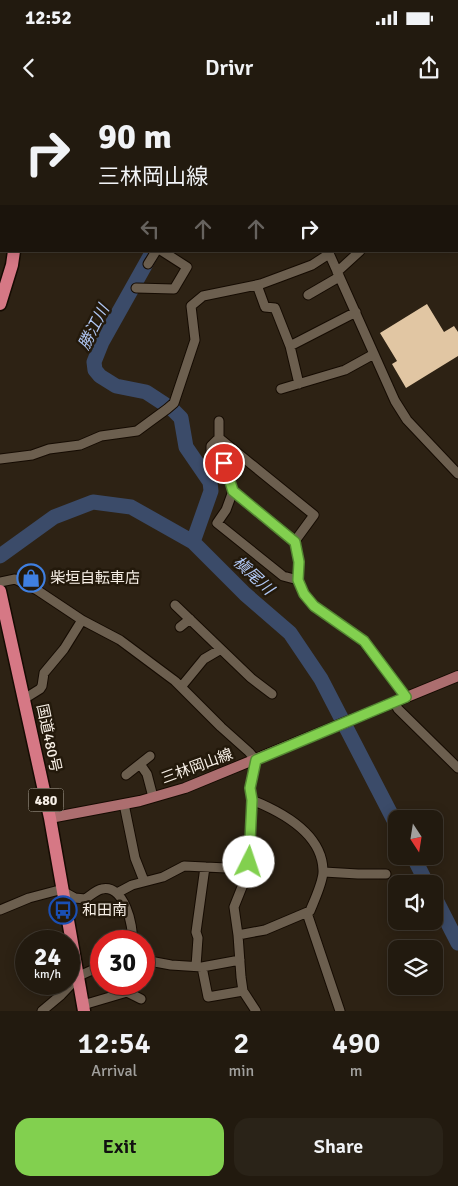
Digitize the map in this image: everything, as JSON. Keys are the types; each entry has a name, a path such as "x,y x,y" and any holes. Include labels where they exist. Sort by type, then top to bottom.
{"highway":[{"path":"0,304 12,265 14,252"},
{"name":"国道480号","path":"0,591 50,818 70,930"},
{"name":"国道480号","path":"80,982 84,1008"}],"main road":[{"name":"三林岡山線","path":"50,818 124,804 185,788 366,713 457,678"}],"street":[{"path":"148,264 155,252"},
{"path":"136,288 174,288 186,267 164,252"},
{"path":"308,295 338,274 359,252"},
{"path":"0,459 32,455 49,449 80,445 100,436 137,431 174,403 195,340 191,306 203,296 257,285 312,265 328,253 395,401 407,420 458,474"},
{"path":"257,285 265,307 275,308 290,346 300,384"},
{"path":"290,346 356,312"},
{"path":"281,389 344,370 374,354"},
{"path":"219,421 220,438 314,515 295,542"},
{"path":"220,438 211,446 211,451 224,463 233,491 295,542 299,562 298,580 304,594 314,606 364,641 406,697"},
{"path":"233,491 226,510 217,523 283,576 298,580"},
{"path":"0,582 15,579 38,590 82,620 120,640 181,687 256,760 250,788 252,800 248,869 234,907 244,991 256,1011"},
{"path":"175,604 221,649 241,663 269,689"},
{"path":"180,627 190,619"},
{"path":"24,699 40,690 44,673 64,649 82,620"},
{"path":"181,687 204,659 221,649"},
{"path":"394,702 398,709 458,768"},
{"path":"126,775 150,756"},
{"path":"140,764 147,774 153,797"},
{"path":"238,935 265,930 310,911 324,872 319,849 306,835 274,809 252,800"},
{"path":"124,804 135,858 144,881"},
{"path":"117,893 132,885 163,877 184,866 248,869"},
{"path":"205,867 196,932 199,967 208,997 244,991"},
{"path":"324,872 386,874"},
{"path":"0,910 29,898 63,890 75,898 85,899 100,889 107,889 117,893 122,900 134,930"},
{"path":"307,913 340,1011"},
{"path":"155,962 199,967 240,960"},
{"path":"42,1011 61,995"},
{"path":"84,1008 111,995"},
{"path":"136,995 141,998"}],"building":[{"path":"427,304 444,332 454,326 458,332 458,356 406,388 392,364 397,361 380,333"}],"waterway":[{"name":"勝江川","path":"152,252 102,342 94,362 95,370 100,376 116,386 146,392 172,409 181,418 186,447 210,482 211,491 193,542"},
{"name":"槇尾川","path":"0,556 54,517 93,502 131,507 193,542 245,594 290,633 321,679 389,810"},
{"name":"槇尾川","path":"418,865 422,875"},
{"name":"槇尾川","path":"443,914 458,943"}],"place":[{"name":"柴垣自転車店","path":"31,578"},
{"name":"和田南","path":"63,910"}],"route":[{"path":"224,463 233,491 295,542 299,562 298,580 304,594 314,606 364,641 406,697 256,760 250,788 252,800 249,862"}]}
